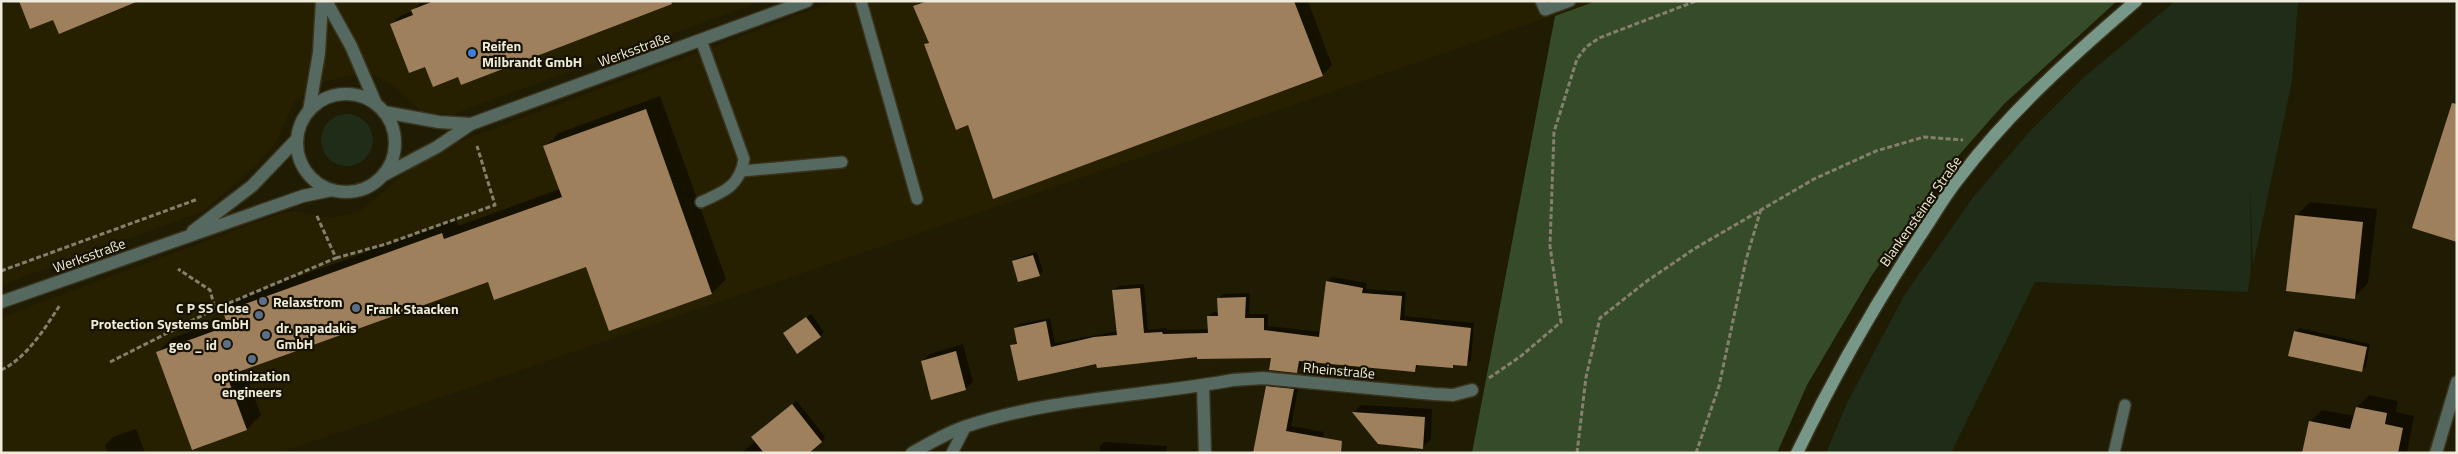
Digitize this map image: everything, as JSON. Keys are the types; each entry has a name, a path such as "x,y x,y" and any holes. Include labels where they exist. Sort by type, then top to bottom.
{"main road":[{"name":"Blankensteiner Straße","path":"1797,453 1827,391 1890,281 1960,176 2018,110 2081,48 2136,1"}],"street":[{"name":"Werksstraße","path":"309,111 319,53 322,1"},
{"path":"326,1 352,46 380,108 394,131 395,148 388,168 382,176"},
{"name":"Werksstraße","path":"1,302 308,196 332,190 357,191 438,147 470,124 807,1"},
{"name":"Werksstraße","path":"332,190 314,181 303,168 297,139 299,127 309,111 320,101 334,96 349,94 364,97 380,108 438,122 470,124"},
{"name":"Werksstraße","path":"188,236 252,186 297,139"},
{"name":"Rheinstraße","path":"912,453 966,426 1044,408 1233,380 1263,378 1453,395 1472,390"},
{"path":"2436,453 2457,382"},
{"path":"1202,386 1205,453"}],"lane":[{"path":"861,1 917,199"},
{"path":"1541,1 1545,10 1570,1"},
{"path":"701,40 744,159 742,171 732,186 701,202"},
{"path":"742,171 842,162"},
{"path":"2114,453 2125,405"},
{"path":"952,453 966,426"}],"path":[{"path":"1472,390 1521,356 1560,322 1550,246 1554,132 1577,59 1586,47 1599,38 1696,1"},
{"path":"110,362 214,309 336,258 386,244 495,205 470,124"},
{"path":"1577,453 1586,377 1600,318 1647,281 1678,259 1761,209 1814,179 1876,151 1924,137 1990,142"},
{"path":"1,271 207,196"},
{"path":"308,196 336,258"},
{"path":"1696,453 1719,386 1746,260 1761,209"},
{"path":"178,269 210,290 214,309"},
{"path":"1,370 10,366 48,326 79,274"}],"shaded area":[{"path":"1,1 762,1 451,115 421,111 391,84 369,72 322,82 294,102 276,143 252,169 202,212 1,285"},
{"path":"836,1 1596,1 279,453 1,453 1,317 276,215 293,211 330,218 358,212 417,161 438,149"}],"green space":[{"path":"1596,1 2117,1 2004,104 1945,171 1872,275 1807,385 1777,453 1472,453 1555,16"},
{"path":"2175,1 2298,1 2292,81 2253,266 2250,185 2251,266 2248,292 2035,282 1951,453 1826,453 1847,403 1905,294 1974,196 2032,129 2083,78"},
{"path":"347,114 357,116 365,122 371,130 373,140 371,150 365,158 357,164 347,166 337,164 329,158 323,150 321,140 323,130 329,122 337,116"}],"building":[{"path":"19,1 136,2 59,34 53,20 30,29"},
{"name":"Reifen Milbrandt GmbH","path":"434,1 671,1 672,4 461,85 458,77 433,87 425,67 409,73 390,24 413,15 411,10"},
{"path":"928,1 1294,1 1323,76 993,199 968,125 956,130 924,44 929,43 913,6"},
{"path":"2452,103 2457,104 2457,242 2412,228"},
{"path":"646,109 712,294 609,331 586,267 494,300 488,282 227,376 247,430 192,450 156,352 228,326 223,312 442,233 444,239 562,197 543,146"},
{"path":"2295,215 2363,222 2355,299 2286,291"},
{"path":"1033,255 1040,276 1018,282 1012,261"},
{"path":"1326,281 1363,288 1362,293 1402,296 1400,320 1471,328 1467,366 1453,365 1453,368 1416,365 1415,372 1299,361 1297,373 1269,370 1271,358 1197,359 1197,357 1097,368 1096,364 1018,381 1010,345 1017,344 1014,328 1046,321 1051,347 1094,337 1117,335 1112,290 1140,288 1144,333 1208,333 1207,316 1218,316 1217,298 1246,297 1245,318 1264,318 1264,330 1319,337"},
{"path":"806,317 821,337 797,354 783,333"},
{"path":"2294,331 2367,347 2362,372 2288,356"},
{"path":"956,351 966,390 931,400 921,361"},
{"path":"1266,386 1294,389 1286,431 1342,441 1341,453 1253,453"},
{"path":"792,404 822,442 809,453 764,453 751,437"},
{"path":"2356,407 2387,413 2385,424 2403,428 2398,453 2302,453 2309,421 2350,429"},
{"path":"1352,412 1425,417 1423,449 1378,444"}],"place":[{"name":"Reifen Milbrandt GmbH","path":"472,53"},
{"name":"Relaxstrom","path":"263,301"},
{"name":"Frank Staacken","path":"356,308"},
{"name":"C P SS Close Protection Systems GmbH","path":"259,315"},
{"name":"dr. papadakis GmbH","path":"266,335"},
{"name":"geo _ id","path":"227,344"},
{"name":"optimization engineers","path":"252,359"}]}
